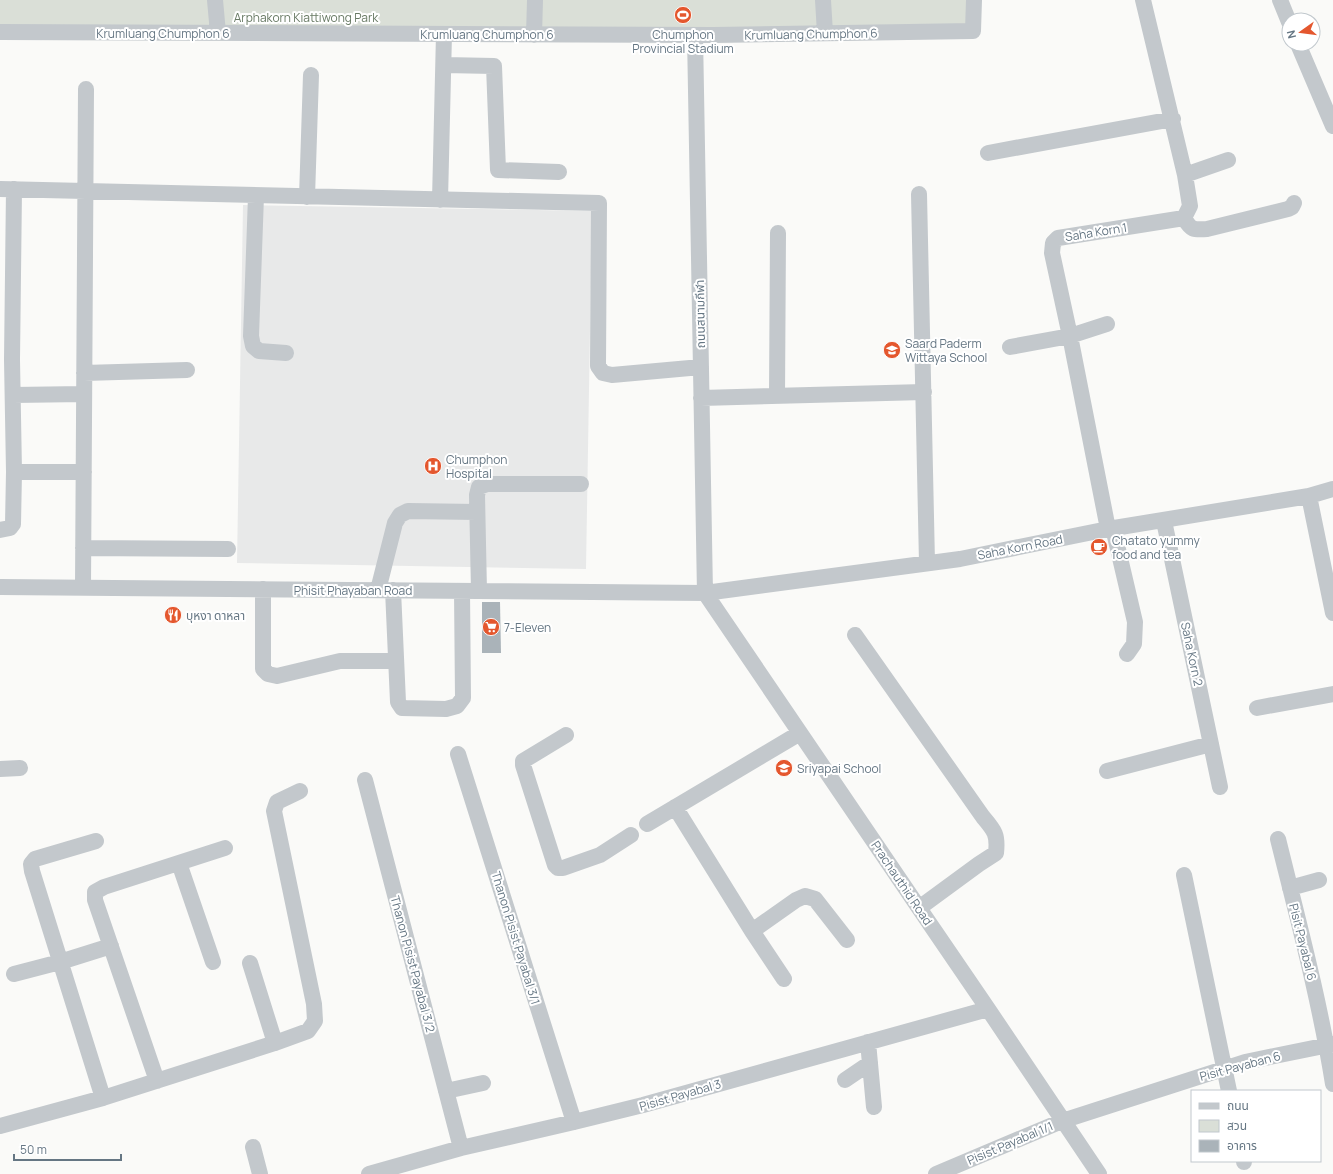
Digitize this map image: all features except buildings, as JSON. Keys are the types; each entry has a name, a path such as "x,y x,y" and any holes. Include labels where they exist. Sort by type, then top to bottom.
{"street":[{"path":"215,0 218,33"},
{"path":"534,34 535,0"},
{"path":"824,0 825,34"},
{"name":"Krumluang Chumphon 6","path":"0,32 695,35 973,31 974,0"},
{"path":"1143,0 1186,175 1190,206 1184,218 1189,226 1193,229 1207,229 1288,209 1292,207 1294,203"},
{"path":"1280,0 1285,12"},
{"path":"440,200 444,34"},
{"name":"ถนนสนามกีฬา","path":"695,35 705,593"},
{"path":"1301,52 1333,126"},
{"path":"444,65 494,66 498,170 559,172"},
{"path":"307,197 311,75"},
{"path":"83,587 86,89"},
{"path":"988,153 1173,119"},
{"path":"1186,175 1228,160"},
{"path":"0,530 10,528 13,524 13,395 6,360 7,189 599,203 598,366 603,373 612,375 701,367"},
{"path":"919,194 927,563"},
{"path":"256,196 251,336 253,346 259,351 286,354"},
{"name":"Saha Korn 1","path":"1127,654 1134,644 1135,622 1111,529 1052,253 1053,243 1058,238 1184,218"},
{"path":"777,396 778,233"},
{"path":"1010,347 1070,336 1107,324"},
{"path":"84,373 187,370"},
{"path":"702,398 924,392"},
{"path":"13,395 84,394"},
{"path":"14,472 84,472"},
{"path":"479,591 477,495 479,487 487,484 581,484"},
{"name":"Saha Korn Road","path":"705,593 960,559 1111,529 1309,496 1333,489"},
{"path":"1309,496 1333,613"},
{"path":"462,591 463,698 457,706 446,710 402,708 398,702 396,661 385,590 395,523 400,515 408,511 477,512"},
{"name":"Saha Korn 2","path":"1164,521 1220,787"},
{"path":"84,548 228,549"},
{"name":"Phisit Phayaban Road","path":"0,586 705,593"},
{"path":"263,589 263,669 268,674 277,676 340,661 396,661"},
{"name":"Prachauthid Road","path":"705,593 1099,1174"},
{"path":"855,635 983,817 994,830 997,840 996,853 918,908"},
{"path":"1257,708 1333,694"},
{"path":"647,824 800,733"},
{"path":"566,735 523,761 555,865 558,868 563,868 600,855 631,836"},
{"path":"1107,771 1211,744"},
{"name":"Thanon Pisist Payabal 3/1","path":"458,754 574,1122"},
{"path":"0,769 20,768"},
{"name":"Thanon Pisist Payabal 3/2","path":"365,780 461,1148"},
{"path":"0,1126 103,1098 308,1032 316,1021 314,1004 274,811 277,802 300,791"},
{"path":"675,807 752,931 784,979"},
{"name":"Pisit Payabal 6","path":"1278,839 1330,1045 1333,1084"},
{"path":"96,841 35,859 31,864 103,1098"},
{"path":"157,1081 95,900 95,892 104,887 225,848"},
{"path":"179,863 213,962"},
{"path":"1184,875 1229,1090"},
{"path":"1290,888 1319,880"},
{"path":"752,931 796,900 805,896 815,899 847,940"},
{"path":"14,974 60,962 111,946"},
{"path":"250,963 275,1043"},
{"name":"Pisist Payabal 3","path":"369,1174 461,1148 643,1105 988,1009"},
{"path":"868,1042 874,1107"},
{"name":"Pisit Payaban 6","path":"1062,1121 1244,1062 1330,1045"},
{"path":"845,1080 870,1063"},
{"path":"446,1091 482,1083"},
{"name":"Pisist Payabal 1/1","path":"936,1174 1062,1121"},
{"path":"253,1147 260,1174"}],"shaded area":[{"path":"243,205 592,211 586,569 237,563"}],"green space":[{"name":"Arphakorn Kiattiwong Park","path":"0,0 973,0 973,31 0,32"}],"place":[{"name":"Chumphon Provincial Stadium","path":"683,15"},
{"name":"Saard Paderm Wittaya School","path":"892,350"},
{"name":"Chumphon Hospital","path":"433,466"},
{"name":"Chatato yummy food and tea","path":"1099,547"},
{"name":"บุหงา ดาหลา","path":"173,615"},
{"name":"7-Eleven","path":"491,627"},
{"name":"Sriyapai School","path":"784,768"}]}
